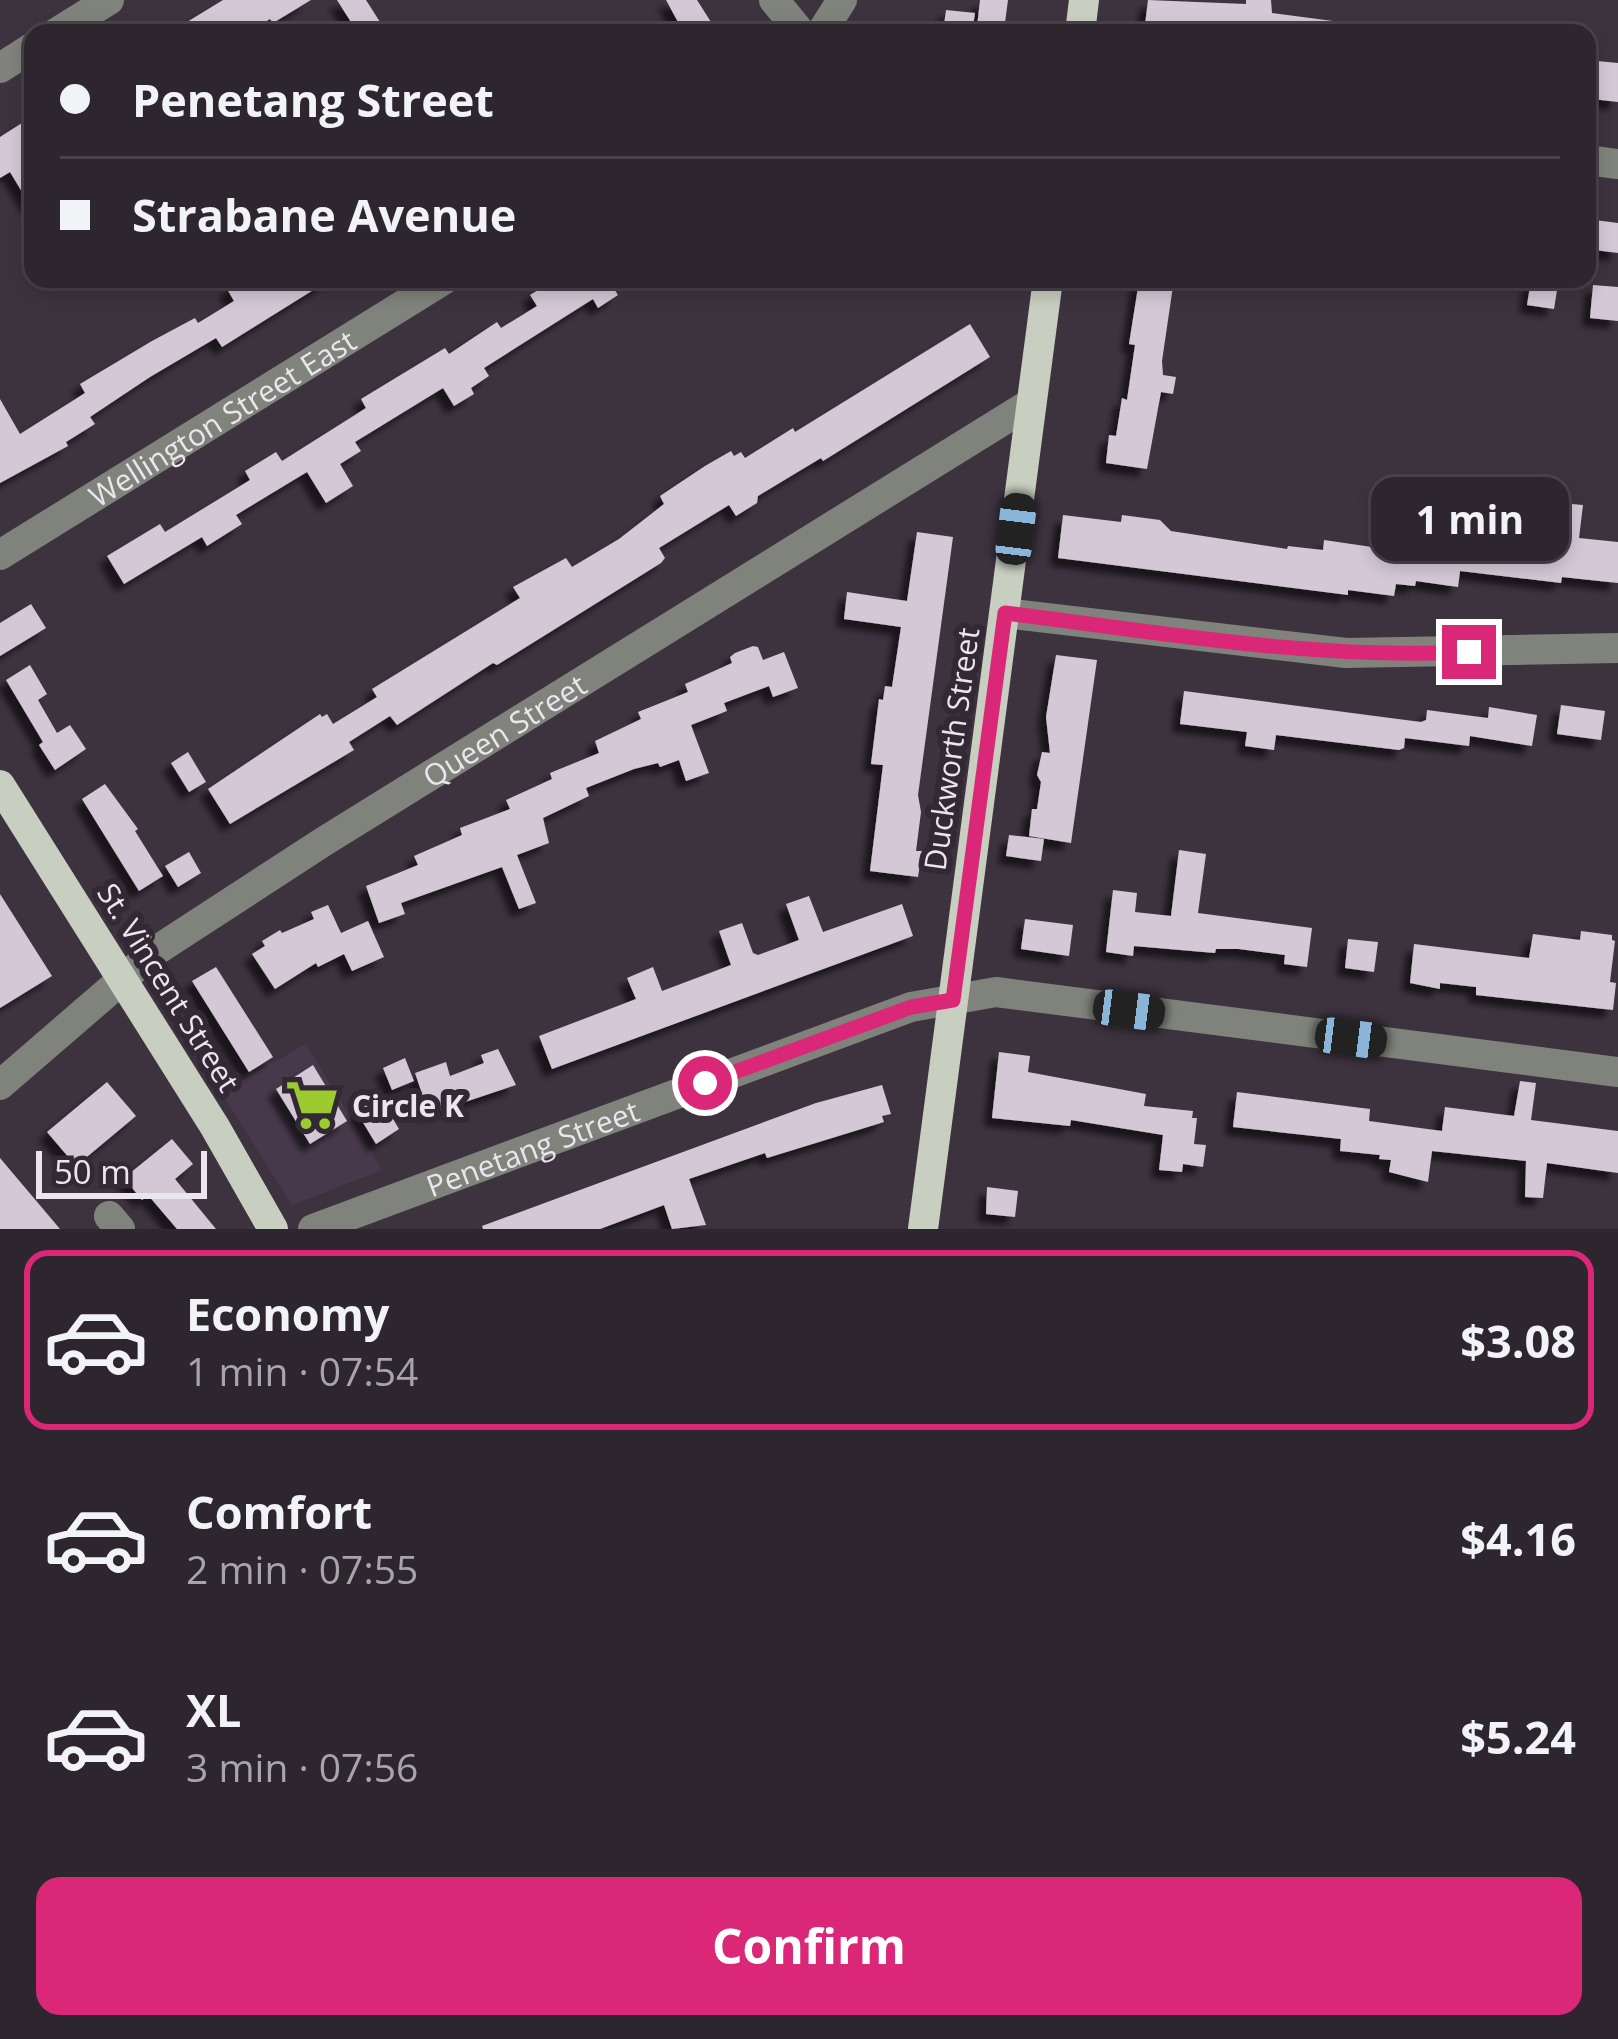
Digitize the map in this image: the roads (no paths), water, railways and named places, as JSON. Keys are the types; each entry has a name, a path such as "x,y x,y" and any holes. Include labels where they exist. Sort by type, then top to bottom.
{"main road":[{"name":"Duckworth Street","path":"923,1229 1047,288"},
{"name":"St. Vincent Street","path":"0,785 215,1127 273,1229"}],"street":[{"path":"70,24 109,0"},
{"path":"774,0 794,24"},
{"name":"Wellington Street East","path":"0,555 430,288"},
{"name":"Queen Street","path":"0,1085 154,952 1031,403"},
{"path":"1005,613 1346,653 1618,648"},
{"name":"Penetang Street","path":"313,1229 911,1007 996,992 1618,1072"}],"place":[{"name":"Circle K","path":"312,1105"}]}
